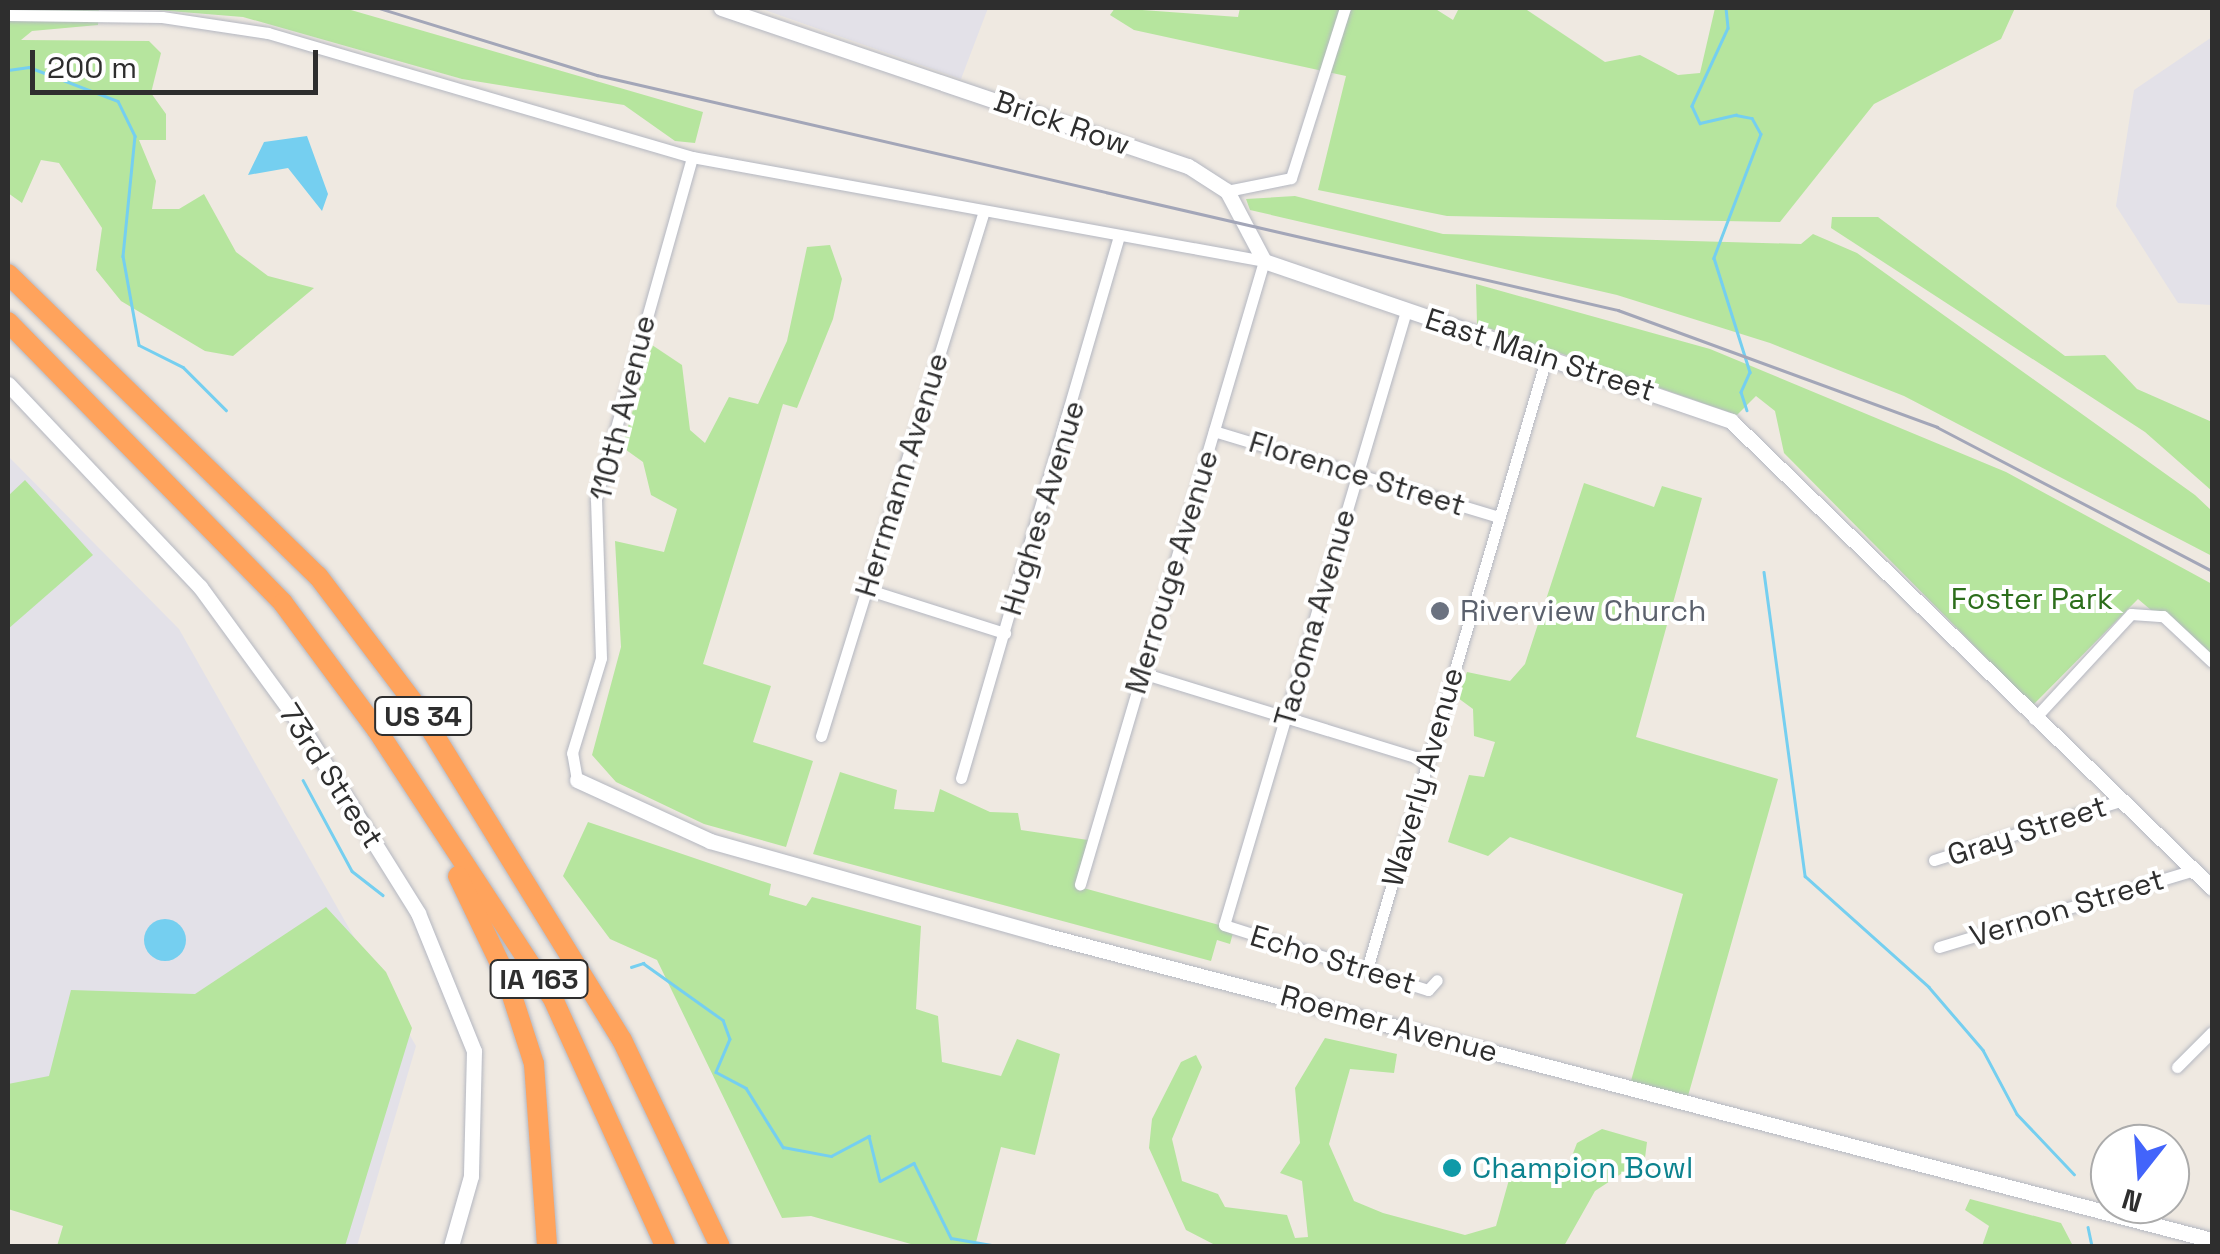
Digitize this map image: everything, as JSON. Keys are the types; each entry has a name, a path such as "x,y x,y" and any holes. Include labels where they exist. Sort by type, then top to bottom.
{"highway":[{"name":"US 34","path":"8,274 318,576 417,707 622,1040 720,1246"},
{"name":"US 34","path":"8,322 283,603 377,730 505,974 546,1131 548,1246"},
{"name":"IA 163","path":"377,730 554,1001 665,1246"}],"street":[{"name":"Brick Row","path":"721,8 1188,166 1226,190"},
{"path":"1264,261 1226,190 1290,178 1344,8"},
{"name":"East Main Street","path":"8,14 162,17 268,33 692,157 983,214 1264,261 1731,421 2212,886"},
{"name":"110th Avenue","path":"577,780 572,754 601,658 596,500 692,157"},
{"name":"Herrmann Avenue","path":"820,736 983,214"},
{"name":"Hughes Avenue","path":"961,778 1119,236"},
{"name":"Merrouge Avenue","path":"1080,884 1264,261"},
{"name":"Tacoma Avenue","path":"1224,926 1406,311"},
{"name":"Waverly Avenue","path":"1366,969 1546,356"},
{"name":"73rd Street","path":"8,384 200,586 300,724 418,913 474,1051 472,1176 451,1246"},
{"name":"Florence Street","path":"1214,431 1499,517"},
{"path":"866,589 1005,633"},
{"path":"2034,718 2113,628 2151,611 2212,662"},
{"path":"1142,673 1428,761"},
{"name":"Roemer Avenue","path":"577,780 710,841 1048,936 2212,1240"},
{"name":"Gray Street","path":"1934,860 2120,801"},
{"name":"Vernon Street","path":"1939,947 2194,870"},
{"name":"Echo Street","path":"1224,926 1428,990 1437,980"},
{"path":"2178,1066 2212,1032"}],"shaded area":[{"path":"759,8 988,8 961,79"},
{"path":"2212,37 2212,305 2178,303 2116,206 2134,90"},
{"path":"8,456 179,629 416,1046 357,1246 257,1246 8,1168"}],"green space":[{"path":"8,8 99,8 98,25 32,31 21,40 149,41 161,53 151,93 166,114 166,140 139,140 156,181 152,209 179,209 204,194 236,252 268,276 314,288 233,356 205,351 121,301 96,270 102,228 59,163 41,160 22,203 8,193"},
{"path":"132,8 344,8 703,112 695,143 675,141 624,105 462,79 243,17"},
{"path":"1115,8 1238,17 1240,8 1434,8 1453,20 1459,8 1524,8 1605,62 1640,55 1678,75 1700,73 1715,8 2015,8 2001,39 1874,104 1780,222 1447,216 1318,190 1346,76 1134,30 1110,15"},
{"path":"1295,196 1443,234 1801,244 1813,234 1857,253 2195,495 2212,511 2212,556 1904,396 1770,343 1617,295 1250,210 1246,199"},
{"path":"1832,217 1878,217 2065,356 2105,355 2137,389 2212,422 2212,491 2145,432 1831,228"},
{"path":"830,245 842,279 833,319 797,408 783,404 703,664 771,686 753,742 813,761 786,847 704,824 616,782 592,755 621,647 615,541 664,552 677,509 651,495 643,462 622,447 652,345 682,365 690,430 705,443 729,397 758,404 787,341 807,247"},
{"name":"Foster Park","path":"1476,284 1710,349 2006,472 2212,584 2212,662 2138,599 2033,705 1784,453 1775,411 1756,396 1737,415 1477,324"},
{"path":"25,480 93,555 8,629 8,496"},
{"path":"1584,483 1654,507 1662,486 1702,498 1636,737 1778,779 1686,1103 1629,1088 1683,894 1510,837 1488,856 1448,842 1469,775 1484,777 1495,742 1474,736 1473,709 1458,698 1467,672 1510,681 1525,664"},
{"path":"840,772 897,790 894,809 934,812 940,789 990,812 1018,813 1021,830 1088,840 1076,886 1234,929 1230,944 1217,940 1211,961 813,854"},
{"path":"588,822 771,884 769,895 806,906 812,897 921,926 916,1009 938,1016 942,1062 1001,1076 1017,1039 1060,1054 1035,1155 1001,1147 975,1246 918,1246 811,1216 782,1218 657,960 610,939 563,876"},
{"path":"326,907 386,972 412,1028 345,1246 57,1246 63,1226 8,1209 8,1084 49,1076 71,990 195,994"},
{"path":"1325,1038 1397,1054 1394,1073 1350,1069 1329,1144 1354,1201 1383,1213 1465,1235 1496,1226 1512,1169 1543,1177 1567,1169 1577,1143 1602,1129 1647,1142 1645,1158 1595,1191 1564,1246 1217,1246 1186,1230 1149,1148 1152,1119 1181,1062 1196,1055 1202,1067 1172,1139 1182,1181 1218,1194 1225,1207 1287,1215 1295,1238 1308,1237 1302,1181 1280,1173 1300,1143 1295,1088"},
{"path":"1970,1199 2061,1223 2073,1246 1982,1246 1989,1226 1965,1210"}],"water":[{"path":"307,136 328,194 322,211 288,168 248,175 264,142"},
{"path":"165,919 180,925 186,940 180,955 165,961 150,955 144,940 150,925"}],"waterway":[{"path":"1726,8 1728,28 1692,106 1700,123 1736,115 1752,118 1761,134 1714,258 1750,372 1741,392 1747,410"},
{"path":"8,70 29,67 118,101 135,136 123,256 139,345 183,367 226,410"},
{"path":"1764,572 1805,876 1929,987 1983,1050 2017,1114 2074,1174"},
{"path":"303,780 352,871 383,895"},
{"path":"631,967 643,963 723,1020 730,1039 716,1072 746,1088 783,1147 831,1156 869,1136 880,1181 914,1163 951,1238 998,1246"},
{"path":"2088,1227 2092,1246"}],"railway":[{"path":"379,8 597,75 1618,310 1937,427 2212,571"}],"place":[{"name":"Riverview Church","path":"1440,611"},
{"name":"Champion Bowl","path":"1452,1168"}]}
